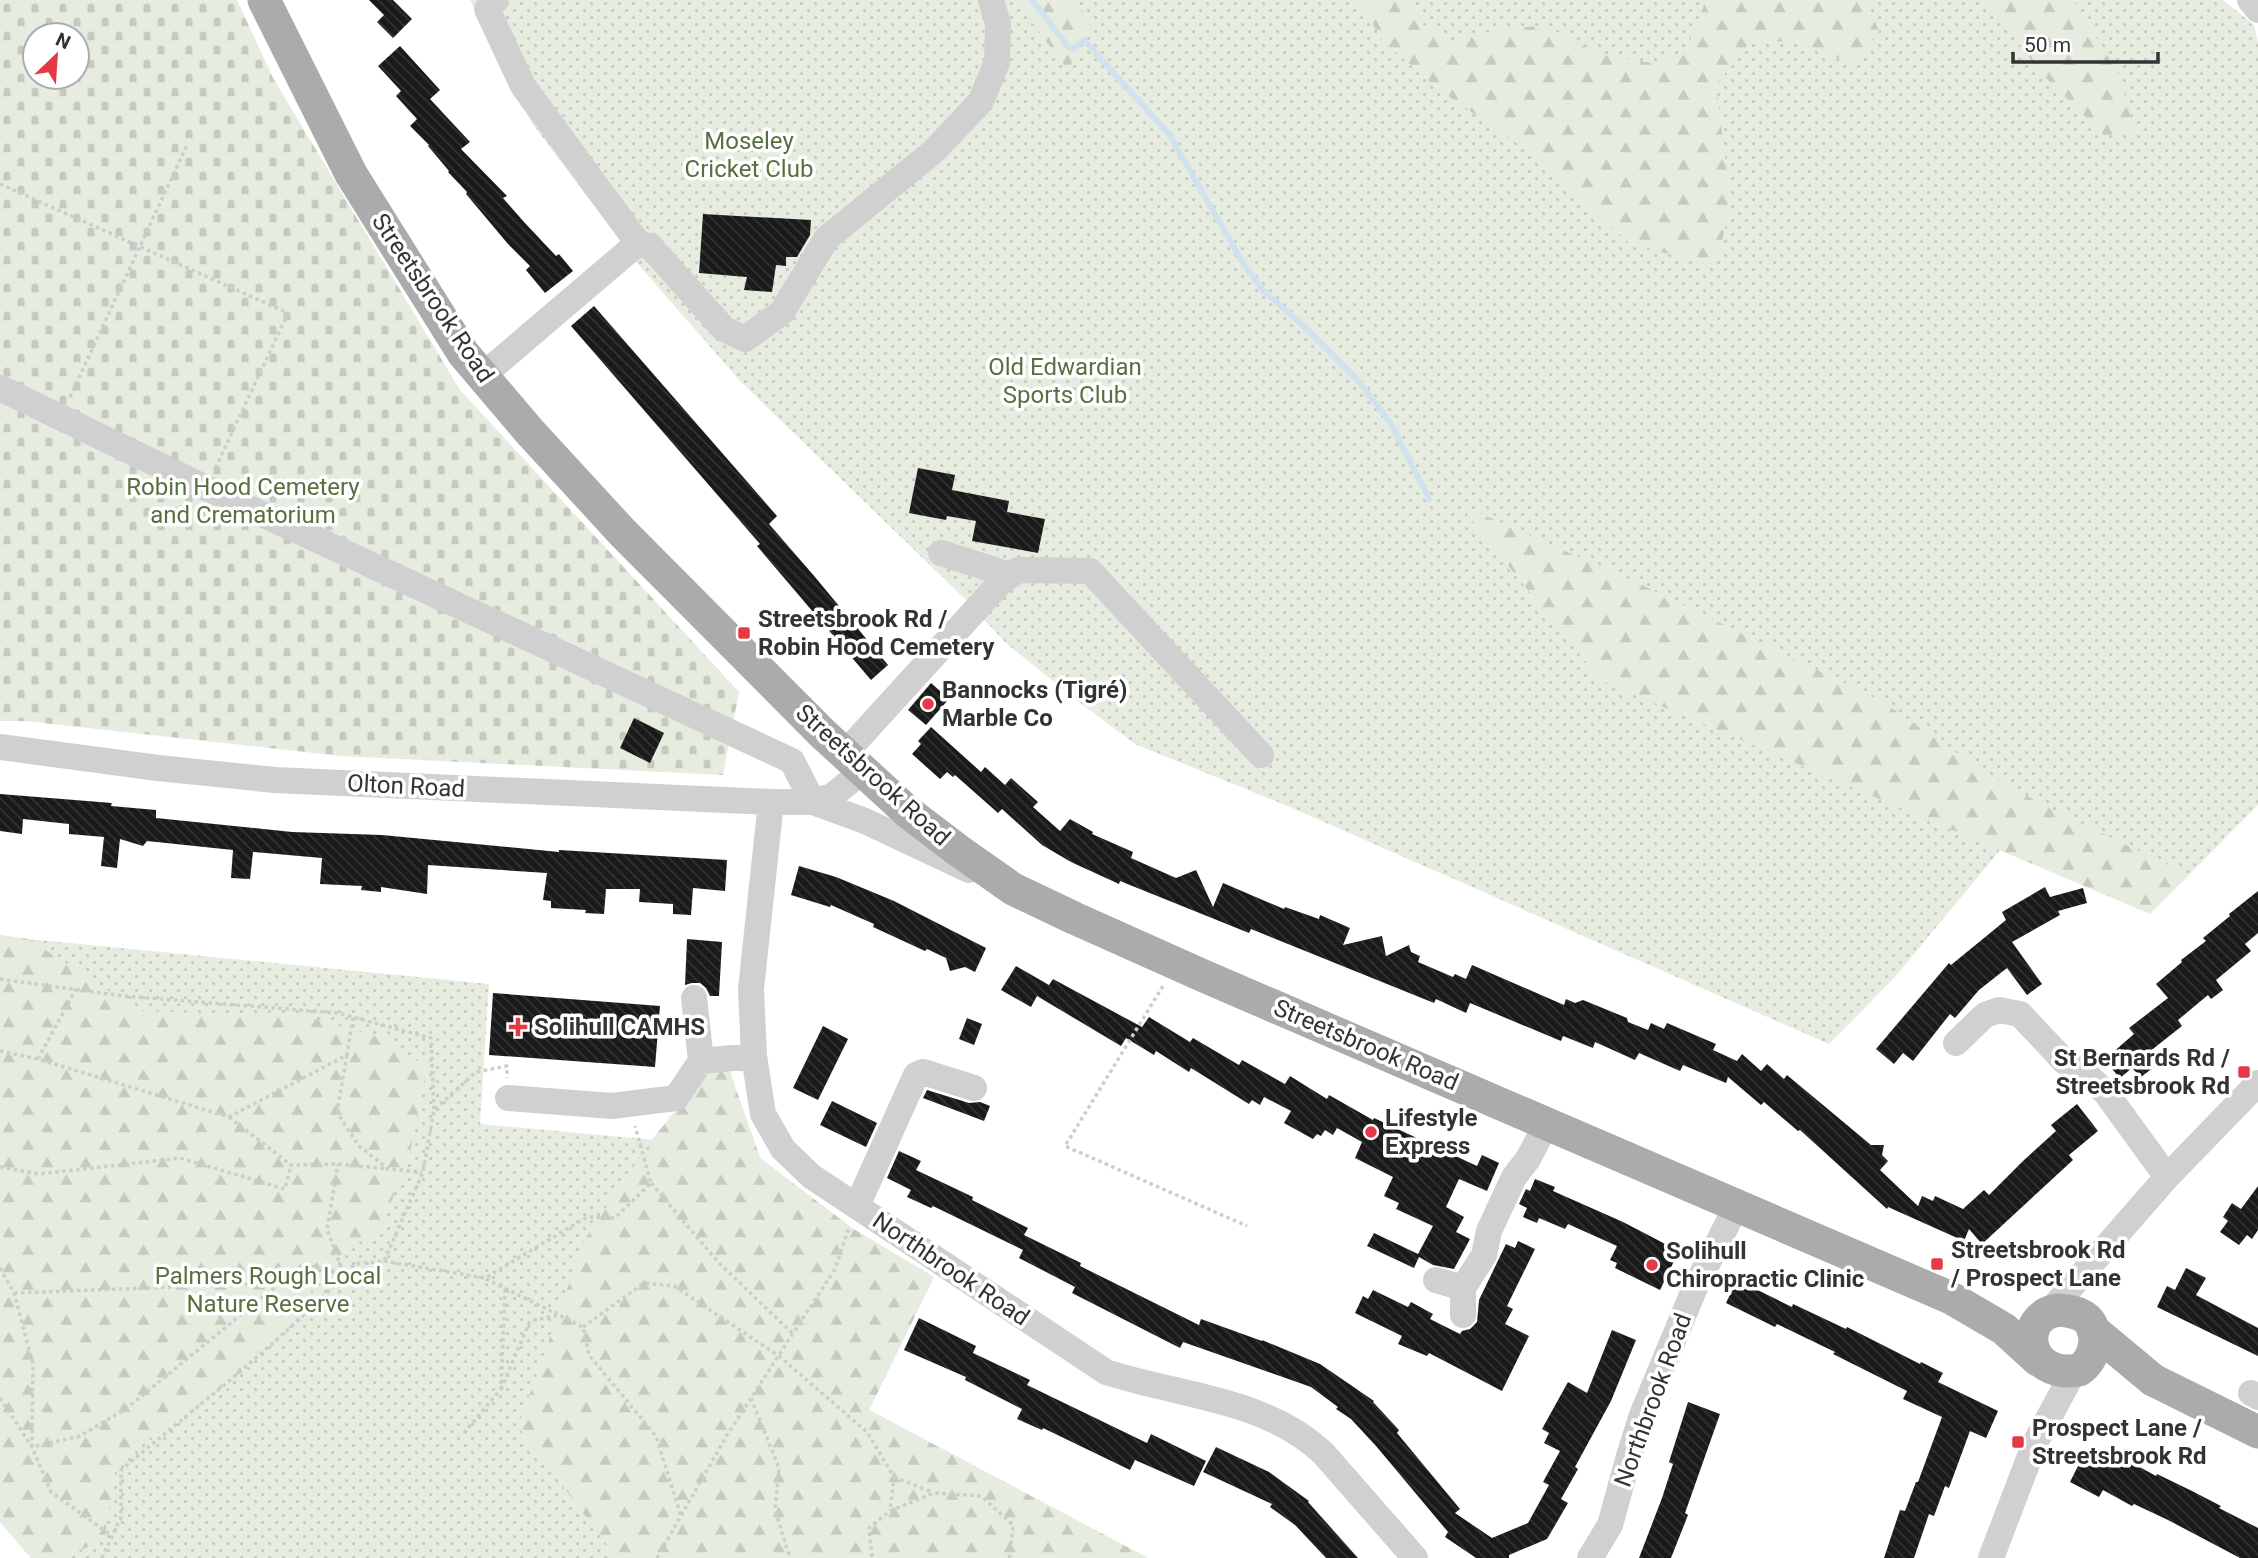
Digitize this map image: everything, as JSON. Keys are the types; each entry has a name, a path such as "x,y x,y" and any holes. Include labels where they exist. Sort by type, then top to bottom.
{"main road":[{"name":"Streetsbrook Road","path":"264,0 351,174 463,352 482,376 623,533 843,752 909,813 1013,888 1177,964 1951,1298 2061,1366"},
{"name":"Streetsbrook Road","path":"1951,1298 1993,1308 2047,1313"},
{"path":"2153,1380 2061,1366 2032,1341 2034,1330 2047,1313 2070,1311 2091,1325 2153,1380 2258,1432"},
{"path":"2061,1366 2094,1348 2091,1325"}],"street":[{"path":"496,0 487,9 523,86 638,243 650,246 724,328 745,339 782,312 827,238 934,151 981,101 997,61 998,24 992,0"},
{"path":"2250,0 2258,10"},
{"path":"482,376 638,243"},
{"path":"0,388 206,488 792,761 843,752 1000,583 1018,570 1090,570 1261,755"},
{"path":"941,553 1010,575"},
{"name":"Olton Road","path":"0,747 275,780 813,803 865,821 957,865 1013,888"},
{"name":"Olton Road","path":"813,803 832,796 843,752"},
{"path":"792,761 813,803"},
{"name":"Northbrook Road","path":"771,802 751,989 754,1056 763,1114 783,1149 811,1176 1106,1372 1248,1408 1279,1421 1309,1439 1415,1558"},
{"path":"508,1098 612,1106 676,1098 701,1061 694,998"},
{"path":"1956,1043 1985,1015 1999,1010 2020,1014 2065,1062 2089,1077 2106,1093 2167,1177"},
{"path":"701,1061 754,1056"},
{"path":"857,1206 916,1075 923,1072 974,1088"},
{"path":"2047,1313 2167,1177 2258,1083"},
{"path":"1463,1315 1463,1288 1483,1255 1489,1231 1514,1177 1528,1159 1547,1123"},
{"name":"Northbrook Road","path":"1590,1558 1610,1525 1642,1415 1689,1303 1737,1205"},
{"path":"2091,1325 2093,1276 2100,1256"},
{"path":"1436,1280 1463,1288"},
{"path":"1992,1558 2061,1366"}],"path":[{"path":"61,418 187,145"},
{"path":"0,184 288,313 206,488"},
{"path":"1177,964 1065,1146 1247,1226"},
{"path":"0,979 123,996 338,1013 431,1038 434,1110 423,1172 384,1261"},
{"path":"38,1059 76,989"},
{"path":"353,1017 337,1112 358,1145 388,1169"},
{"path":"0,1051 38,1059 229,1117 291,1165 338,1164 423,1172"},
{"path":"229,1117 347,1055"},
{"path":"434,1110 476,1072 507,1066 508,1098"},
{"path":"628,1104 650,1183 718,1262 793,1334"},
{"path":"0,1167 39,1174 180,1158 285,1189 291,1165"},
{"path":"338,1164 327,1229 344,1275"},
{"path":"485,1278 587,1217 615,1218 650,1183"},
{"path":"657,1558 727,1435 835,1269 857,1206"},
{"path":"103,1558 121,1517 121,1470 260,1354 355,1264 384,1261 485,1278 583,1327"},
{"path":"32,1447 80,1436 127,1408 303,1264 344,1275"},
{"path":"0,1268 14,1293 33,1364 32,1447"},
{"path":"14,1293 279,1283"},
{"path":"583,1327 645,1283 674,1286 779,1356 867,1432 894,1477 934,1493 981,1496 1013,1525 1009,1557"},
{"path":"501,1389 505,1288"},
{"path":"464,1433 501,1389 530,1321 559,1315"},
{"path":"583,1327 589,1355 656,1436 682,1517"},
{"path":"0,1398 32,1447 51,1492 112,1536"},
{"path":"751,1398 779,1468 775,1510 790,1558"},
{"path":"890,1511 894,1477"},
{"path":"871,1558 869,1528 890,1511 934,1493"}],"green space":[{"name":"Robin Hood Cemetery and Crematorium","path":"0,0 237,0 273,78 460,390 739,692 723,775 341,756 25,721 0,721"},
{"path":"470,0 2223,0 2254,25 2258,43 2258,805 2150,914 2033,823 2001,849 1894,978 1829,1044 1290,807 1135,744 1007,644 964,598 742,383 637,263 531,122"},
{"path":"1015,0 1073,0 1091,22 1068,70"},
{"path":"1357,0 1412,0 1422,24 1454,41 1480,33 1544,25 1599,54 1652,63 1684,55 1706,0 1865,0 1879,31 1854,64 1797,42 1752,40 1716,85 1731,205 1715,267 1629,243 1537,157 1441,91 1384,42"},
{"path":"1986,0 2074,0 2119,75 2135,133 2104,135 2041,73"},
{"path":"1459,504 1642,585 1883,702 1980,769 2047,807 2189,875 2150,914 1600,680"},
{"name":"Palmers Rough Local Nature Reserve","path":"0,935 489,984 480,1124 655,1140 729,1069 760,1158 852,1228 934,1277 869,1410 1148,1558 31,1558 0,1522"},
{"path":"0,935 28,939 140,1011 307,1017 382,1038 427,1067 408,1163 376,1237 354,1243 233,1380 117,1462 104,1540 62,1558 31,1558 0,1522"},
{"path":"729,1069 760,1158 852,1228 934,1277 869,1410 1148,1558 617,1558 518,1427 585,1239 654,1137 706,1073"}],"building":[{"path":"369,0 393,0 412,19 393,38 377,22 384,15"},
{"path":"400,46 440,90 430,99 470,142 461,149 507,196 503,198 524,222 556,256 559,254 573,271 545,293 526,270 530,266 508,244 429,145 410,126 417,119 396,96 401,91 378,66"},
{"path":"703,214 811,220 810,235 797,257 786,257 786,266 776,265 772,292 744,290 747,277 699,273"},
{"path":"594,306 777,516 769,524 888,665 871,680 757,546 760,544 571,326"},
{"path":"918,468 955,475 952,490 1009,501 1007,512 1045,519 1038,553 972,541 976,521 947,516 946,520 909,513"},
{"name":"Bannocks (Tigré) Marble Co","path":"931,683 949,699 926,725 908,710"},
{"path":"634,718 664,733 650,763 620,748"},
{"path":"931,727 981,772 985,767 1005,785 1011,778 1038,802 1033,807 1060,831 1070,819 1093,832 1092,834 1133,852 1131,858 1176,878 1196,870 1213,907 1223,883 1284,909 1285,907 1319,919 1320,915 1350,928 1343,945 1382,936 1386,956 1409,945 1411,952 1420,956 1418,962 1453,977 1455,974 1466,979 1472,965 1564,1005 1566,999 1575,1003 1583,1000 1648,1030 1651,1023 1664,1029 1667,1023 1716,1044 1713,1050 1737,1061 1742,1054 1761,1071 1767,1064 1784,1079 1787,1075 1871,1145 1884,1145 1882,1155 1888,1161 1880,1170 1918,1206 1922,1196 1933,1201 1935,1196 1963,1209 1984,1190 1989,1195 2056,1131 2051,1125 2077,1104 2098,1131 2069,1155 2073,1160 1982,1244 1969,1229 1964,1241 1888,1207 1887,1209 1800,1130 1764,1102 1761,1105 1728,1077 1726,1083 1683,1065 1680,1071 1639,1053 1635,1060 1595,1042 1593,1048 1563,1036 1561,1041 1470,1003 1466,1013 1436,999 1434,1003 1251,929 1249,933 1120,881 1119,884 1071,862 1042,845 1002,809 998,813 955,775 953,777 947,772 940,779 912,754 921,744 918,741"},
{"path":"0,794 112,803 111,806 156,810 156,818 292,832 382,835 559,852 727,860 725,891 693,888 691,915 673,914 673,904 639,902 640,889 606,889 604,914 551,908 551,901 543,900 547,873 428,865 427,894 381,887 381,892 361,890 362,886 320,884 322,858 253,852 250,879 231,878 233,850 147,841 143,846 120,839 117,868 101,866 104,837 69,834 69,824 23,819 22,834 0,831"},
{"path":"799,866 836,877 894,901 986,948 975,972 965,967 950,971 946,958 927,949 925,951 831,905 830,907 791,895"},
{"path":"2045,887 2050,897 2083,888 2087,903 2058,911 2060,915 2012,942 2042,984 2027,995 2007,968 1979,990 1955,1018 1950,1014 1913,1061 1903,1053 1894,1064 1876,1049 1949,963 1951,965 2006,920 2002,912"},
{"path":"2258,891 2258,933 2245,944 2251,951 2216,980 2223,990 2211,999 2208,995 2178,1020 2182,1026 2144,1056 2154,1067 2141,1077 2132,1068 2120,1078 2104,1060 2134,1034 2129,1028 2168,998 2156,984 2206,941 2203,938 2230,916 2229,914"},
{"path":"687,939 722,942 719,996 710,996 700,983 685,985"},
{"path":"1016,966 1049,985 1053,979 1142,1027 1149,1017 1190,1042 1193,1038 1239,1065 1242,1060 1285,1084 1290,1076 1327,1099 1329,1095 1373,1120 1374,1118 1477,1166 1482,1155 1499,1163 1487,1191 1459,1179 1446,1207 1464,1217 1456,1232 1470,1239 1454,1269 1433,1265 1419,1257 1414,1268 1367,1246 1374,1233 1418,1254 1433,1226 1396,1209 1399,1203 1384,1196 1393,1177 1355,1158 1362,1142 1337,1128 1333,1135 1325,1130 1321,1136 1317,1134 1313,1139 1284,1123 1291,1111 1264,1097 1260,1105 1252,1100 1249,1104 1191,1068 1189,1072 1156,1051 1154,1055 1126,1038 1121,1046 1037,996 1031,1007 1001,990"},
{"path":"493,993 660,1006 655,1067 489,1055"},
{"path":"967,1018 982,1024 974,1045 959,1039"},
{"path":"823,1026 848,1039 818,1100 793,1088"},
{"path":"927,1090 969,1103 980,1102 990,1106 984,1121 923,1098"},
{"path":"832,1101 877,1123 866,1147 820,1125"},
{"path":"899,1151 921,1161 916,1170 973,1197 972,1200 1028,1228 1024,1235 1081,1263 1080,1266 1199,1325 1201,1319 1320,1364 1374,1401 1460,1509 1455,1513 1492,1538 1528,1523 1549,1485 1543,1482 1560,1451 1544,1443 1549,1433 1542,1429 1568,1382 1587,1393 1612,1330 1636,1340 1611,1401 1561,1499 1568,1503 1547,1539 1509,1555 1509,1558 1476,1558 1445,1537 1448,1532 1376,1446 1351,1419 1336,1409 1338,1407 1311,1387 1183,1342 1180,1348 1072,1293 1075,1287 1019,1258 1023,1250 933,1206 931,1208 907,1197 911,1190 887,1178"},
{"path":"1535,1179 1555,1187 1553,1191 1673,1248 1672,1250 1678,1253 1660,1290 1615,1268 1617,1263 1610,1260 1617,1246 1568,1224 1565,1229 1539,1218 1537,1223 1523,1217 1527,1208 1519,1204 1526,1189 1530,1191"},
{"path":"2258,1186 2258,1230 2252,1239 2247,1235 2239,1245 2220,1232 2228,1221 2223,1217 2232,1203 2241,1209"},
{"path":"1518,1241 1535,1249 1507,1306 1513,1309 1505,1324 1529,1336 1502,1391 1429,1353 1427,1356 1398,1344 1402,1336 1355,1313 1363,1296 1368,1299 1373,1290 1408,1307 1411,1302 1433,1314 1430,1319 1460,1334 1477,1322 1479,1300 1506,1244 1515,1248"},
{"path":"2186,1268 2206,1278 2196,1295 2258,1328 2258,1356 2157,1307 2167,1286 2175,1290"},
{"path":"1737,1280 1792,1307 1793,1304 1846,1329 1847,1327 1943,1373 1938,1382 1998,1411 1986,1438 1970,1431 1949,1488 1945,1486 1934,1516 1929,1514 1914,1558 1884,1558 1900,1510 1905,1511 1942,1417 1903,1399 1907,1391 1833,1354 1835,1352 1726,1303"},
{"path":"919,1318 976,1346 973,1353 1030,1380 1027,1385 1147,1443 1151,1434 1206,1461 1194,1486 1135,1460 1130,1470 1043,1428 1042,1430 1017,1419 1022,1409 965,1380 966,1377 904,1350"},
{"path":"1688,1402 1720,1414 1685,1513 1688,1515 1671,1558 1639,1558 1673,1464 1669,1462"},
{"path":"1216,1447 1269,1472 1309,1501 1358,1558 1326,1558 1295,1525 1270,1507 1272,1504 1203,1472"},
{"path":"2102,1451 2192,1491 2258,1528 2258,1558 2240,1558 2103,1490 2099,1497 2070,1482 2084,1454 2097,1460"}],"waterway":[{"path":"1032,0 1068,47 1073,49 1084,40 1169,134 1243,263 1263,290 1355,377 1390,422 1429,499"}],"place":[{"name":"Streetsbrook Rd / Robin Hood Cemetery","path":"744,633"},
{"name":"Bannocks (Tigré) Marble Co","path":"928,704"},
{"name":"Solihull CAMHS","path":"518,1027"},
{"name":"St Bernards Rd / Streetsbrook Rd","path":"2244,1072"},
{"name":"Lifestyle Express","path":"1371,1132"},
{"name":"Streetsbrook Rd / Prospect Lane","path":"1937,1264"},
{"name":"Solihull Chiropractic Clinic","path":"1652,1265"},
{"name":"Prospect Lane / Streetsbrook Rd","path":"2018,1442"}],"park label":[{"name":"Moseley Cricket Club","path":"749,155"},
{"name":"Old Edwardian Sports Club","path":"1065,381"}]}
